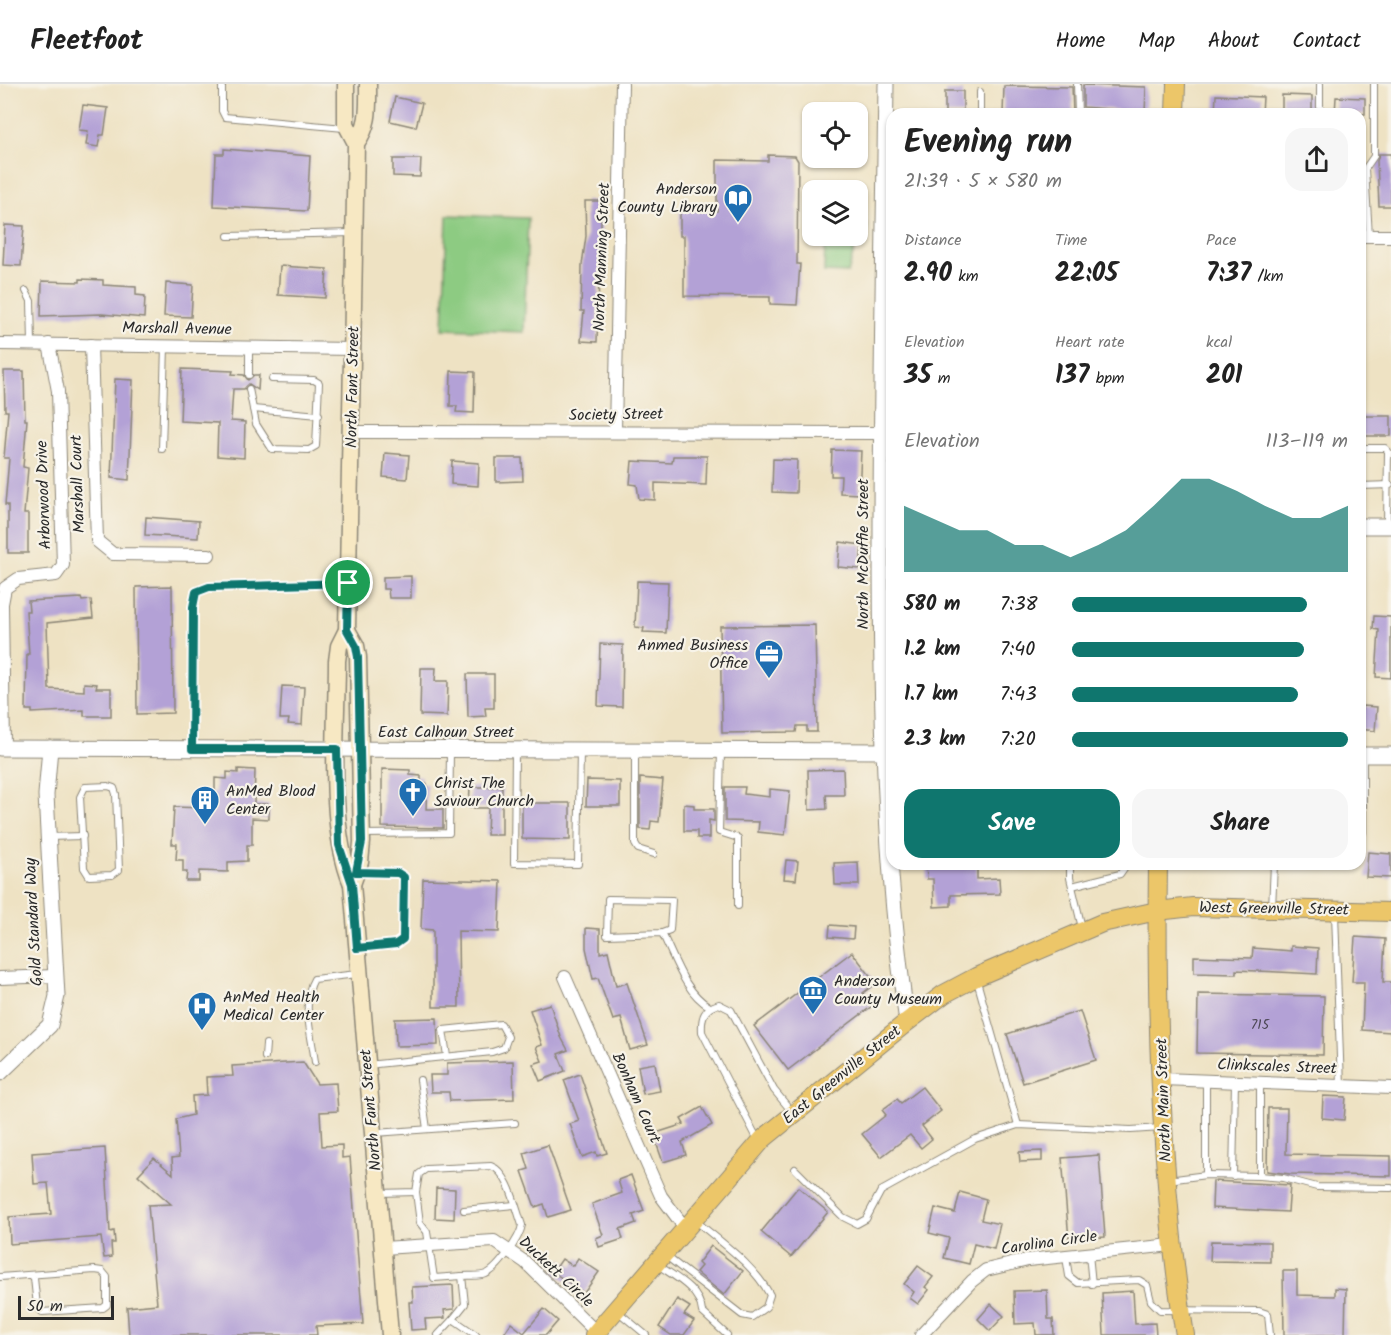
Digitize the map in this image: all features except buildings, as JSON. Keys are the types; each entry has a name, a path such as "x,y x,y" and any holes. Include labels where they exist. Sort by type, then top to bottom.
{"main road":[{"name":"North Fant Street","path":"346,84 352,136 355,233 354,349 347,630 339,646 337,661 339,845 354,878 359,974 390,1335"},
{"name":"North Fant Street","path":"352,136 364,133 368,122 368,84"},
{"path":"1175,108 1176,84"},
{"name":"North Fant Street","path":"347,630 356,646 358,657 358,749 362,834 360,862 354,878"},
{"name":"North Main Street","path":"1158,870 1162,1079 1172,1245 1185,1335"},
{"name":"West Greenville Street","path":"1157,911 1193,907 1391,912"},
{"name":"East Greenville Street","path":"596,1334 759,1143 793,1113 944,994 976,977 1102,923 1157,911"}],"street":[{"name":"North Manning Street","path":"615,432 622,84"},
{"name":"North McDuffie Street","path":"886,84 886,108"},
{"path":"1366,236 1391,236"},
{"name":"Marshall Avenue","path":"0,344 354,349"},
{"name":"Arborwood Drive","path":"2,748 2,604 5,588 18,579 56,575 63,565 58,392 49,344"},
{"name":"Marshall Court","path":"91,345 97,541 113,554 209,555"},
{"name":"North McDuffie Street","path":"886,388 881,645 886,721"},
{"name":"Society Street","path":"352,432 615,432 885,442"},
{"path":"1366,526 1389,526"},
{"name":"East Calhoun Street","path":"2,748 886,751"},
{"name":"Gold Standard Way","path":"0,1073 50,1025 57,996 46,795 50,748"},
{"path":"1366,754 1391,755"},
{"name":"North McDuffie Street","path":"894,870 900,977 907,1022"},
{"path":"0,978 55,976"},
{"name":"Bonham Court","path":"565,977 662,1196 689,1223"},
{"name":"Clinkscales Street","path":"1162,1079 1391,1088"},
{"name":"Duckett Circle","path":"383,1248 487,1239 509,1249 596,1334"},
{"name":"Carolina Circle","path":"921,1335 972,1281 986,1270 1028,1260 1172,1245"}],"lane":[{"path":"222,84 222,111 225,117 352,136"},
{"path":"1077,84 1078,108"},
{"path":"1320,84 1320,108"},
{"path":"1366,168 1374,156 1374,84"},
{"path":"980,92 980,108"},
{"path":"228,236 355,233"},
{"path":"26,291 31,301 32,344"},
{"path":"162,449 165,346"},
{"path":"249,347 249,375"},
{"path":"249,389 263,437 272,449 309,450 315,446 319,415 319,383 314,380 272,379"},
{"path":"253,409 319,415"},
{"path":"1366,448 1387,448 1389,526"},
{"path":"1366,486 1389,485"},
{"path":"192,749 193,607 196,592 209,587 348,583"},
{"path":"362,834 449,833 450,750"},
{"path":"515,750 514,863 578,864 580,750"},
{"path":"635,750 635,844 638,849 654,854"},
{"path":"721,750 719,832 738,838 738,906"},
{"path":"85,787 114,788 119,864 116,874 94,876 85,873 83,836 81,790 85,787"},
{"path":"48,837 83,836"},
{"path":"1071,870 1083,931"},
{"path":"1072,886 1120,874 1123,870"},
{"path":"1272,909 1274,870"},
{"path":"354,878 398,873 404,877 405,927 403,939 396,944 357,948"},
{"path":"608,899 672,900 670,930 662,933 607,935 608,899"},
{"path":"1335,910 1341,1086"},
{"path":"662,933 688,985 698,1000 710,1007"},
{"path":"315,1062 309,1012 310,985 314,979 323,976 359,974"},
{"path":"976,977 1018,1125"},
{"path":"759,1143 702,1032 701,1018 710,1007 719,1004 731,1010 774,1090 793,1113"},
{"path":"367,1065 492,1052 504,1048 508,1036 501,1024 443,1030 447,1056"},
{"path":"265,1057 266,1044"},
{"path":"420,1080 427,1128"},
{"path":"1206,1081 1206,1175"},
{"path":"1233,1176 1235,1082"},
{"path":"1260,1083 1260,1176"},
{"path":"373,1133 515,1123"},
{"path":"795,1169 843,1217 861,1224 867,1219 881,1191 975,1139 1018,1125 1131,1130 1165,1128"},
{"path":"491,1166 497,1168 503,1176 514,1205 522,1225 521,1233 501,1261 486,1274 434,1278 427,1232 420,1223 416,1192 419,1174 426,1169 491,1166"},
{"path":"1168,1180 1206,1175 1260,1176 1283,1178 1317,1187 1391,1188"},
{"path":"378,1193 416,1192"},
{"path":"464,1210 514,1205"},
{"path":"659,1258 742,1315 752,1317 766,1307 770,1295 746,1262 689,1223"},
{"path":"1089,1254 1092,1284"},
{"path":"1066,1256 1070,1276 1078,1283 1138,1280 1147,1285 1155,1307 1181,1311 1259,1311 1268,1314 1270,1335"},
{"path":"659,1258 701,1302 702,1312 727,1335"},
{"path":"0,1278 31,1275 102,1271 107,1277 107,1305 103,1308 42,1312 37,1306 34,1278 31,1275"},
{"path":"438,1335 465,1304 462,1276"},
{"path":"615,1310 646,1335"},
{"path":"453,1319 476,1335"}],"green space":[{"path":"447,215 528,218 524,332 443,329"},
{"path":"856,246 848,273 824,272 825,247"}],"place":[{"name":"Anderson County Library","path":"738,224"},
{"name":"Anmed Business Office","path":"769,680"},
{"name":"Christ The Saviour Church","path":"413,818"},
{"name":"AnMed Blood Center","path":"205,826"},
{"name":"Anderson County Museum","path":"813,1016"},
{"name":"AnMed Health Medical Center","path":"202,1032"}],"route":[{"path":"348,583 347,630 356,646 358,657 358,761 362,842 360,862 356,872 398,873 404,877 405,927 403,939 396,944 357,948 352,884 342,862 339,845 337,749 192,749 193,598 196,592 209,587 348,583"}]}
